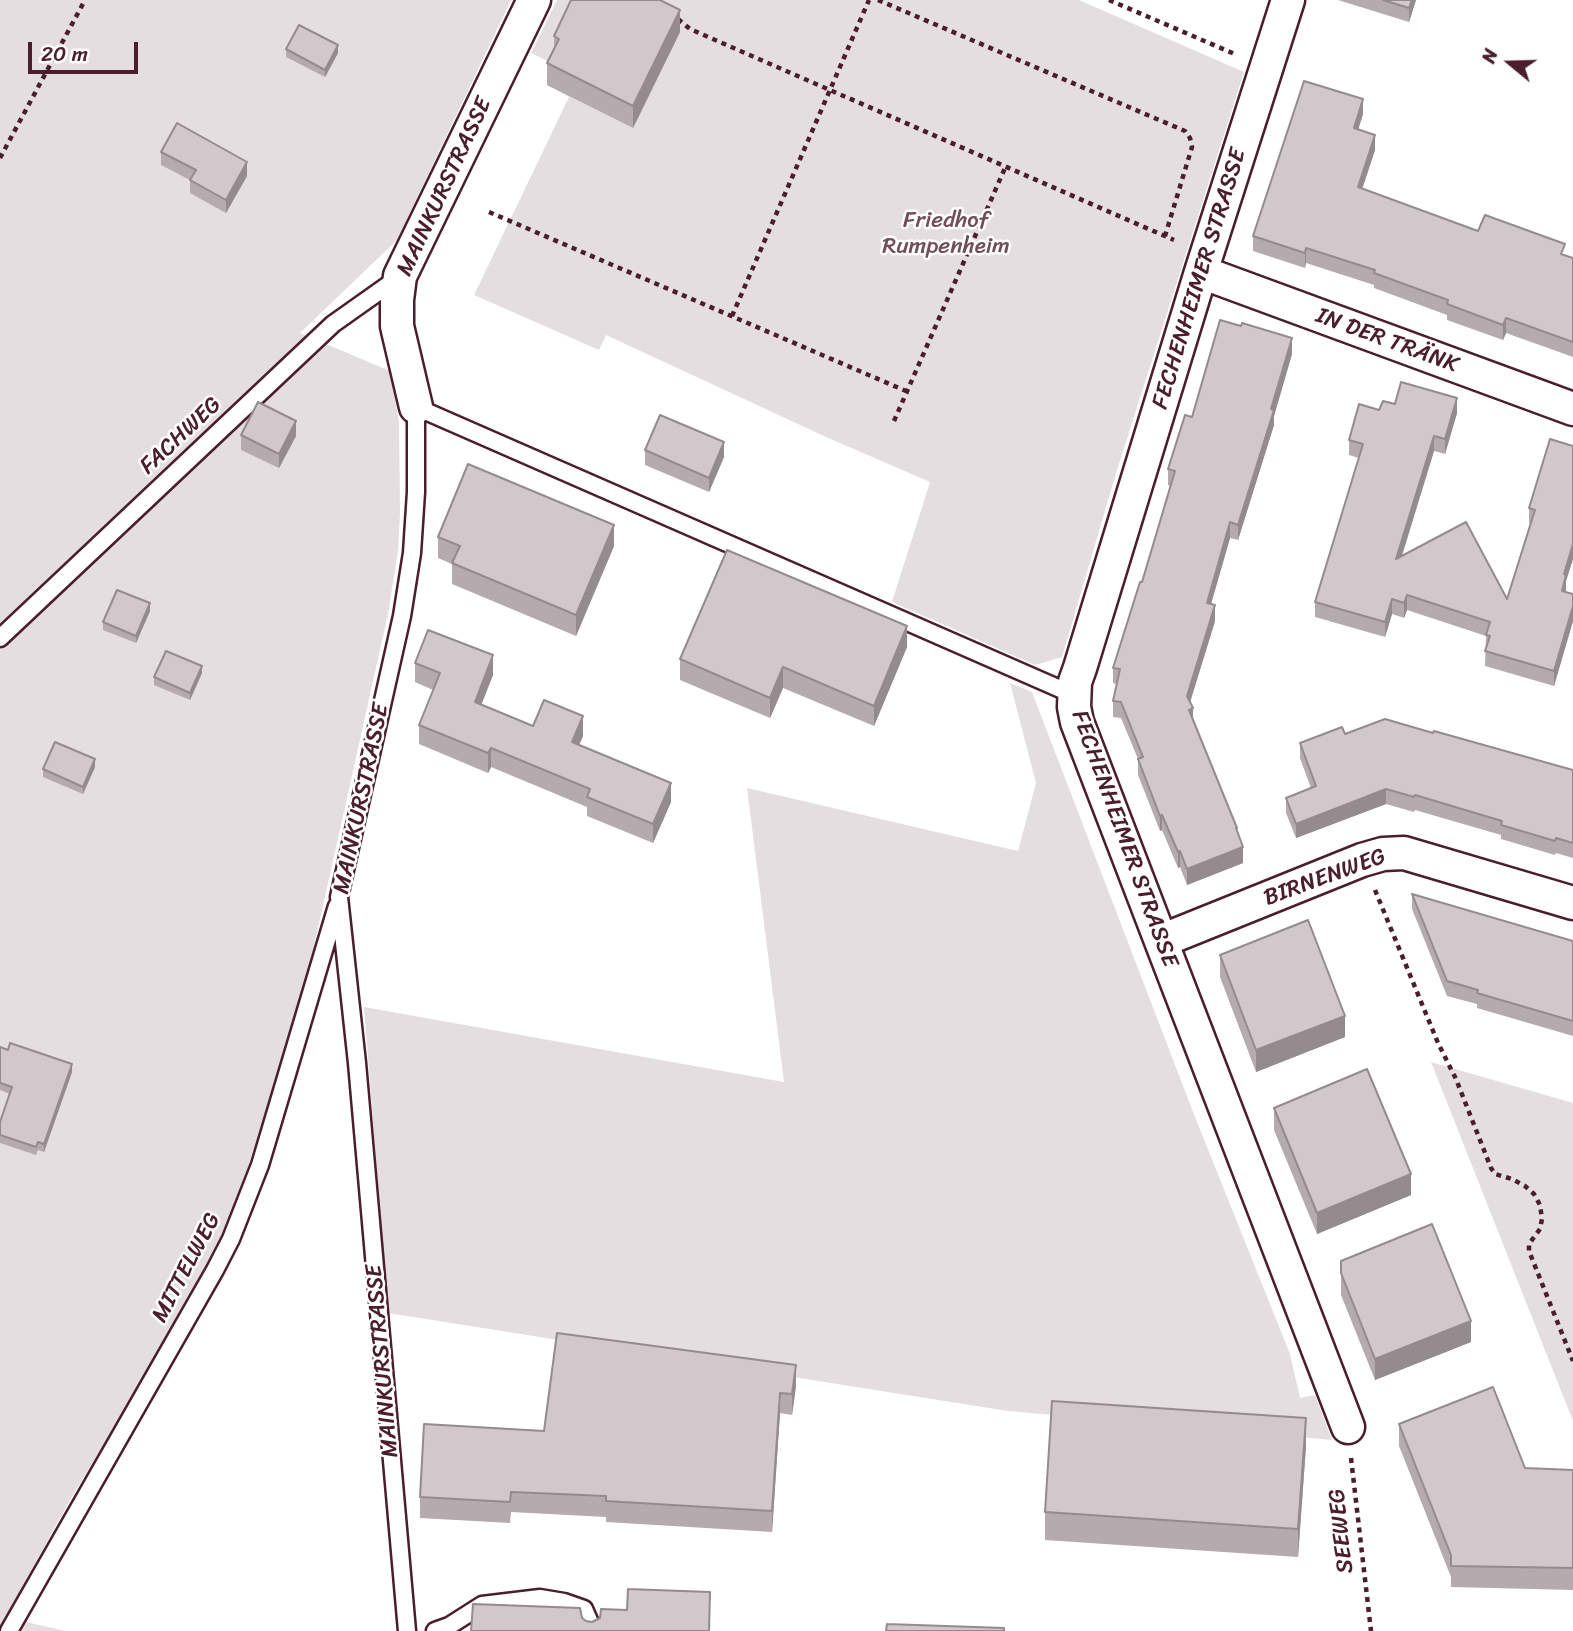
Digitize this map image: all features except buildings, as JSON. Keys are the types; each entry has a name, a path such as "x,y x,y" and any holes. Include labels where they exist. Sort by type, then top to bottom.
{"street":[{"name":"MAINKURSTRASSE","path":"416,407 397,326 400,276 534,0"},
{"name":"FECHENHEIMER STRASSE","path":"1288,0 1204,263 1073,695 1077,722 1348,1427"},
{"name":"IN DER TRÄNK","path":"1204,263 1573,409"},
{"name":"BIRNENWEG","path":"1161,940 1383,853 1404,853 1573,903"}],"lane":[{"name":"FACHWEG","path":"0,638 333,324 400,276"},
{"path":"416,407 1073,695"},
{"name":"MAINKURSTRASSE","path":"407,1631 357,1063 339,897 402,615 412,553 416,492 416,407"},
{"name":"MITTELWEG","path":"9,1631 231,1239 260,1166 339,897"},
{"path":"435,1631 449,1626 482,1605 540,1598 583,1609 591,1631"}],"path":[{"path":"0,158 85,0"},
{"path":"732,316 869,0"},
{"path":"878,0 1185,131 1192,147 1165,236"},
{"path":"1109,0 1266,68"},
{"path":"671,14 690,29 1165,236 1204,263"},
{"path":"894,421 1005,167"},
{"path":"489,212 906,391"},
{"path":"1362,860 1491,1168 1496,1174 1525,1186 1534,1194 1539,1205 1541,1229 1529,1244 1529,1251 1573,1361"},
{"name":"SEEWEG","path":"1348,1427 1371,1631"}],"green space":[{"path":"0,0 511,0 397,240 300,333 390,371 399,422 400,514 398,551 388,614 304,991 228,1229 137,1391 71,1498 0,1627"},
{"name":"Friedhof Rumpenheim","path":"557,0 1079,0 1244,72 1117,470 1062,657 1035,665 892,602 930,482 606,335 599,350 474,295 569,97 547,85 556,65 531,53"},
{"path":"1010,683 1032,692 1195,1117 1290,1354 1300,1398 1315,1395 1332,1440 1008,1411 388,1313 364,1007 784,1082 747,788 1018,851 1036,783"},
{"path":"1431,1062 1573,1103 1573,1421"},
{"path":"26,1622 66,1631 21,1631"}]}
